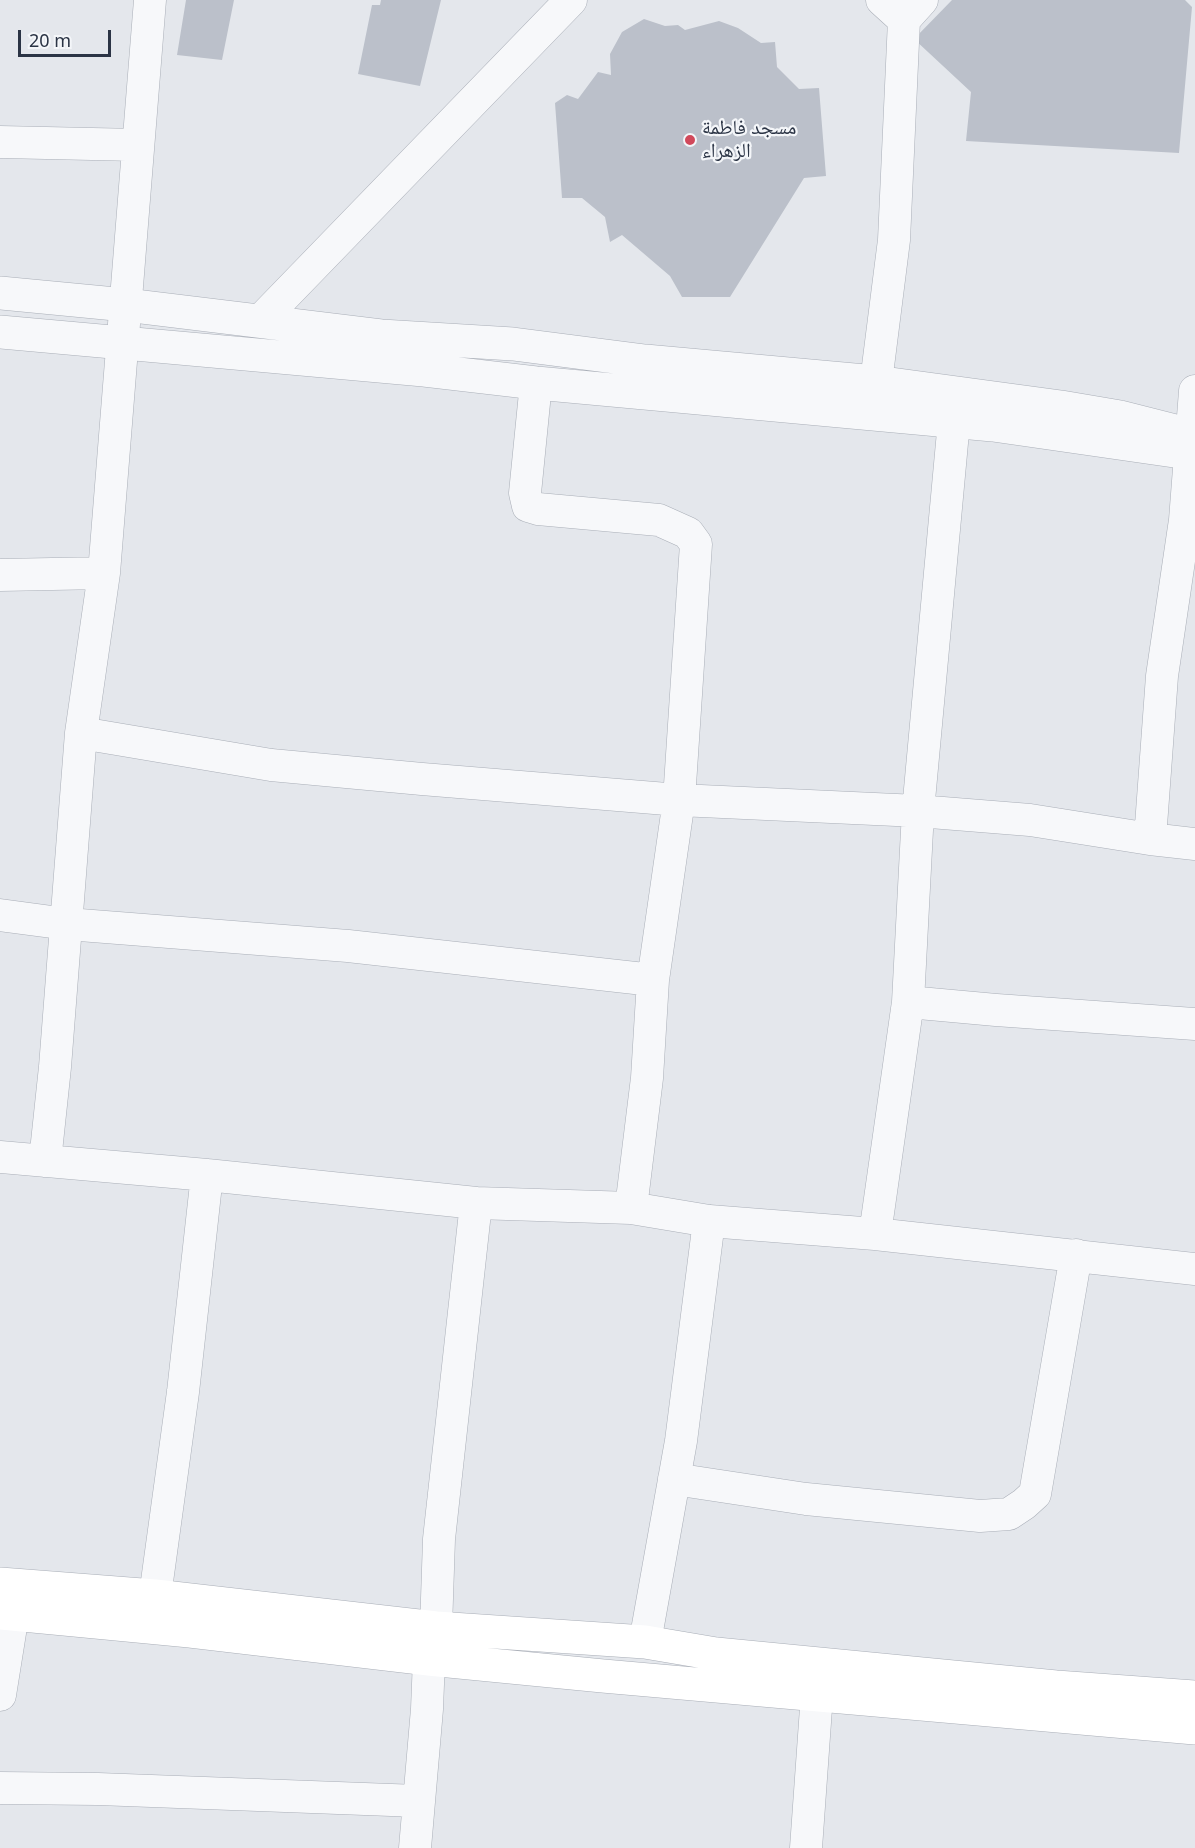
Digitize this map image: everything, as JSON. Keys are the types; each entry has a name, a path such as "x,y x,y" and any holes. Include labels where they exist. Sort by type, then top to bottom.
{"main road":[{"path":"9,1600 155,1596 432,1643 603,1676 817,1694 864,1683 1056,1687 1195,1697"},
{"path":"9,1600 190,1631 432,1643 645,1642 864,1683 1195,1728"}],"street":[{"path":"45,1161 56,1067 81,733 104,573 150,0"},
{"path":"260,321 571,0"},
{"path":"876,381 894,240 903,7"},
{"path":"0,142 138,145"},
{"path":"0,293 126,305 381,336 513,344 645,361 876,381 1061,406 1120,417 1193,445"},
{"path":"0,332 424,370 521,382 1193,445"},
{"path":"513,344 521,382 525,493 528,506 538,509 659,520 688,533 696,544 679,800 653,980 647,1078 631,1208"},
{"path":"1150,839 1162,676 1185,520 1193,445 1195,391"},
{"path":"875,1234 908,1002 918,811 954,421"},
{"path":"0,575 104,573"},
{"path":"81,733 271,765 679,800 918,811 1030,820 1195,844"},
{"path":"0,915 67,924 348,946 653,980"},
{"path":"908,1002 1195,1024"},
{"path":"0,1157 207,1175 476,1203 631,1208 709,1221 875,1234 1195,1269"},
{"path":"155,1596 184,1382 207,1175"},
{"path":"415,1848 440,1539 476,1203"},
{"path":"645,1642 675,1479 709,1221"},
{"path":"675,1479 806,1499 980,1516 1009,1514 1035,1494 1076,1255"},
{"path":"0,1695 9,1600"},
{"path":"806,1848 817,1694"},
{"path":"0,1788 98,1789 418,1801"}],"building":[{"path":"186,0 234,0 222,60 177,55"},
{"path":"381,0 441,0 420,86 358,74 372,5 380,5"},
{"path":"952,0 1185,0 1192,7 1179,153 966,141 971,92 914,39"},
{"name":"مسجد فاطمة الزهراء","path":"644,19 665,26 678,25 685,30 719,21 738,28 761,43 775,42 777,67 799,89 819,88 826,176 804,178 730,297 682,297 670,276 622,235 610,242 605,217 582,198 562,198 555,103 567,95 578,99 598,72 611,75 610,54 622,32"}],"place":[{"name":"مسجد فاطمة الزهراء","path":"690,140"}]}
